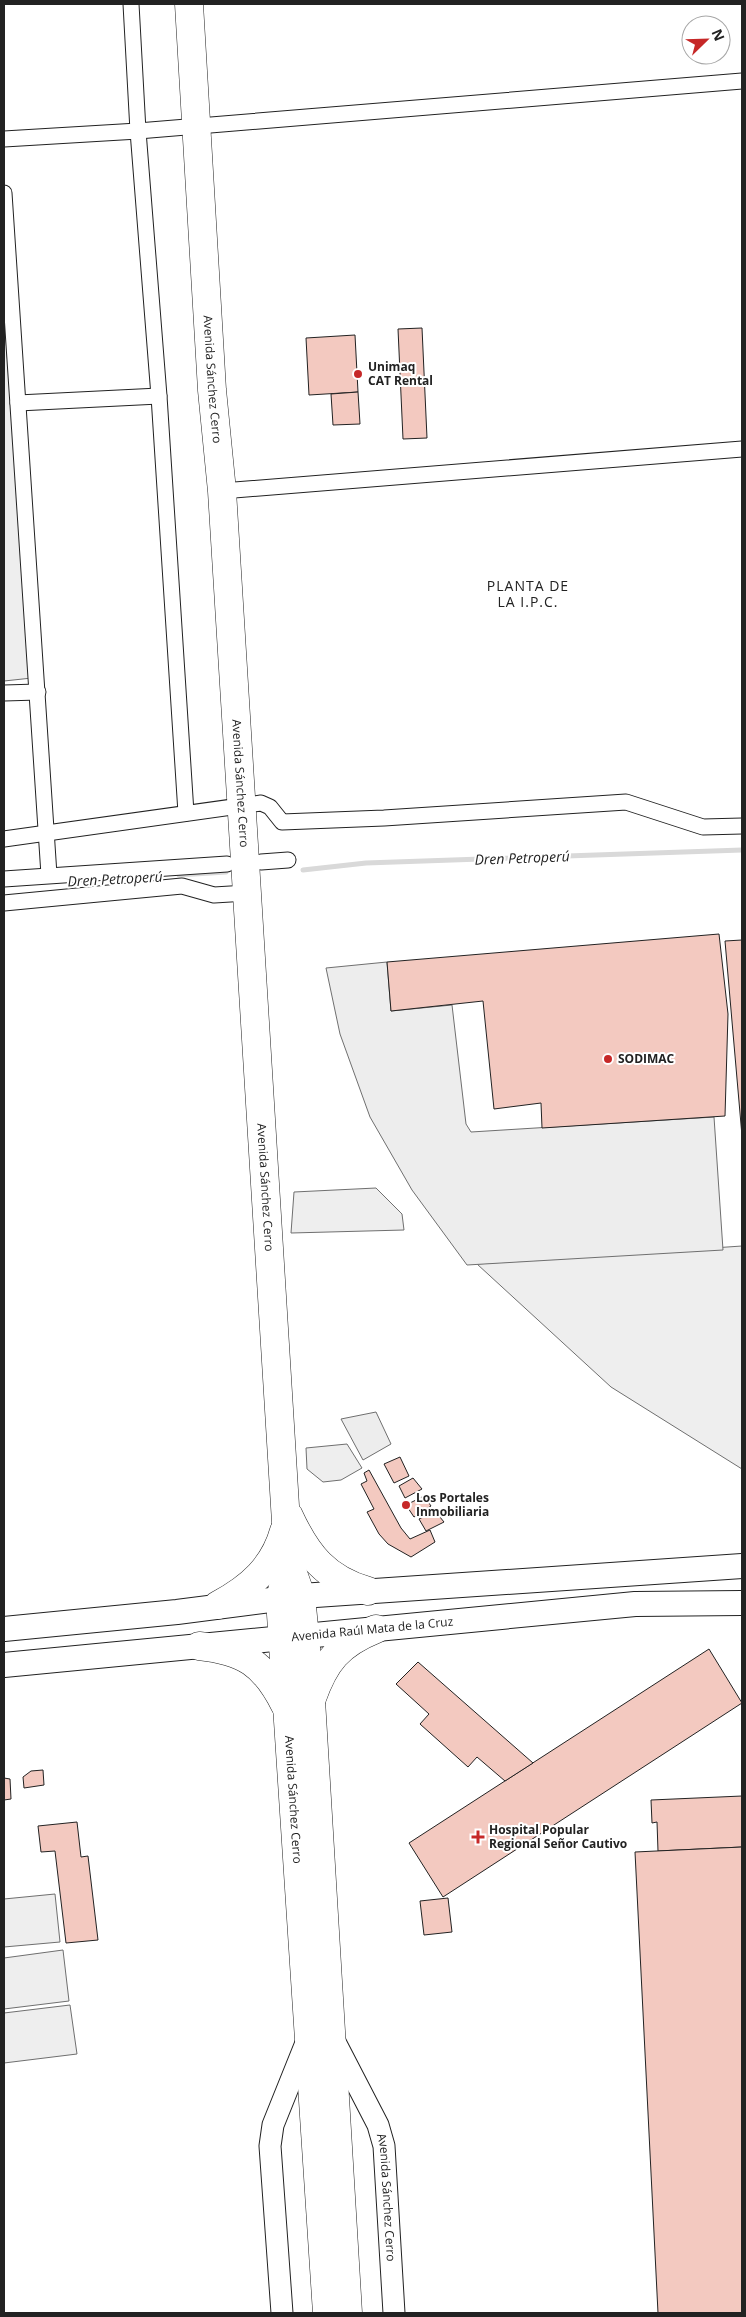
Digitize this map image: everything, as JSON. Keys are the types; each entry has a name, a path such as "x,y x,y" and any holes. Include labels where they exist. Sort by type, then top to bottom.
{"highway":[{"name":"Avenida Sánchez Cerro","path":"189,4 212,390 222,491 319,2036 327,2313"},
{"path":"286,1515 300,1540 312,1555 345,1584 368,1591"},
{"path":"218,1606 254,1583 275,1556 286,1515"},
{"path":"199,1646 222,1649 249,1659 299,1704 336,1653 349,1641 376,1629"},
{"name":"Avenida Sánchez Cerro","path":"319,2036 348,2313"}],"main road":[{"path":"4,1629 290,1597 742,1566"},
{"path":"513,1616 482,1613 473,1607 472,1602 479,1596 512,1584 543,1579"},
{"name":"Avenida Raúl Mata de la Cruz","path":"4,1666 635,1604 739,1604"},
{"name":"Avenida Sánchez Cerro","path":"282,2313 270,2146 272,2125 319,2036 378,2125 384,2146 394,2313"}],"street":[{"path":"131,4 138,131 159,396 186,813"},
{"path":"4,139 138,131 742,81"},
{"path":"4,193 38,692 44,833 49,875"},
{"path":"18,403 159,396"},
{"path":"222,491 742,449"},
{"path":"4,693 38,692"},
{"path":"4,839 242,804 260,803 270,807 282,822 384,818 626,802 702,827 742,826"},
{"path":"261,862 288,860"},
{"path":"4,879 227,864"},
{"path":"4,903 182,886 214,895 247,893"}],"shaded area":[{"path":"4,314 32,678 4,681"},
{"path":"387,962 391,1011 452,1005 466,1124 471,1132 714,1117 723,1250 467,1265 412,1190 370,1117 340,1034 326,968"},
{"path":"376,1188 402,1214 404,1230 291,1233 294,1192"},
{"path":"742,1246 742,1469 611,1387 477,1264"},
{"path":"376,1412 391,1444 363,1460 341,1419"},
{"path":"347,1444 362,1468 341,1480 323,1482 307,1469 306,1448"},
{"path":"55,1894 60,1942 4,1947 4,1899"},
{"path":"63,1950 69,2001 4,2009 4,1958"},
{"path":"70,2005 77,2054 4,2063 4,2013"}],"building":[{"path":"422,328 427,438 403,439 398,329"},
{"path":"355,335 358,392 309,395 306,338"},
{"path":"358,392 360,424 333,425 331,394"},
{"name":"SODIMAC","path":"719,934 728,1014 725,1116 542,1128 541,1103 494,1109 483,1001 391,1011 387,962"},
{"path":"742,940 742,1136 725,941"},
{"path":"400,1457 409,1476 394,1483 384,1464"},
{"path":"369,1470 401,1528 410,1539 430,1530 435,1542 411,1557 388,1544 379,1534 367,1512 374,1509 361,1484 367,1481 364,1473"},
{"path":"413,1478 422,1489 405,1498 399,1486"},
{"path":"424,1496 431,1506 414,1517 406,1505"},
{"path":"435,1511 444,1522 426,1531 419,1519"},
{"path":"709,1649 742,1703 443,1897 409,1843"},
{"path":"418,1662 533,1763 505,1781 477,1757 468,1767 420,1724 429,1714 396,1684"},
{"path":"43,1770 44,1785 24,1788 23,1777 31,1771"},
{"path":"4,1778 10,1779 11,1799 4,1800"},
{"path":"742,1796 742,1847 658,1851 657,1822 652,1823 651,1800"},
{"path":"77,1822 81,1857 88,1856 98,1940 66,1943 55,1851 41,1852 38,1826"},
{"path":"742,1847 742,2313 658,2313 635,1852"},
{"path":"448,1898 452,1932 424,1935 420,1901"}],"waterway":[{"name":"Dren Petroperú","path":"303,870 366,863 742,850"},
{"name":"Dren Petroperú","path":"179,875 226,872"}],"place":[{"name":"Unimaq CAT Rental","path":"358,374"},
{"name":"SODIMAC","path":"608,1059"},
{"name":"Los Portales Inmobiliaria","path":"406,1505"},
{"name":"Hospital Popular Regional Señor Cautivo","path":"478,1837"}],"district":[{"name":"PLANTA DE LA I.P.C.","path":"528,594"}]}
